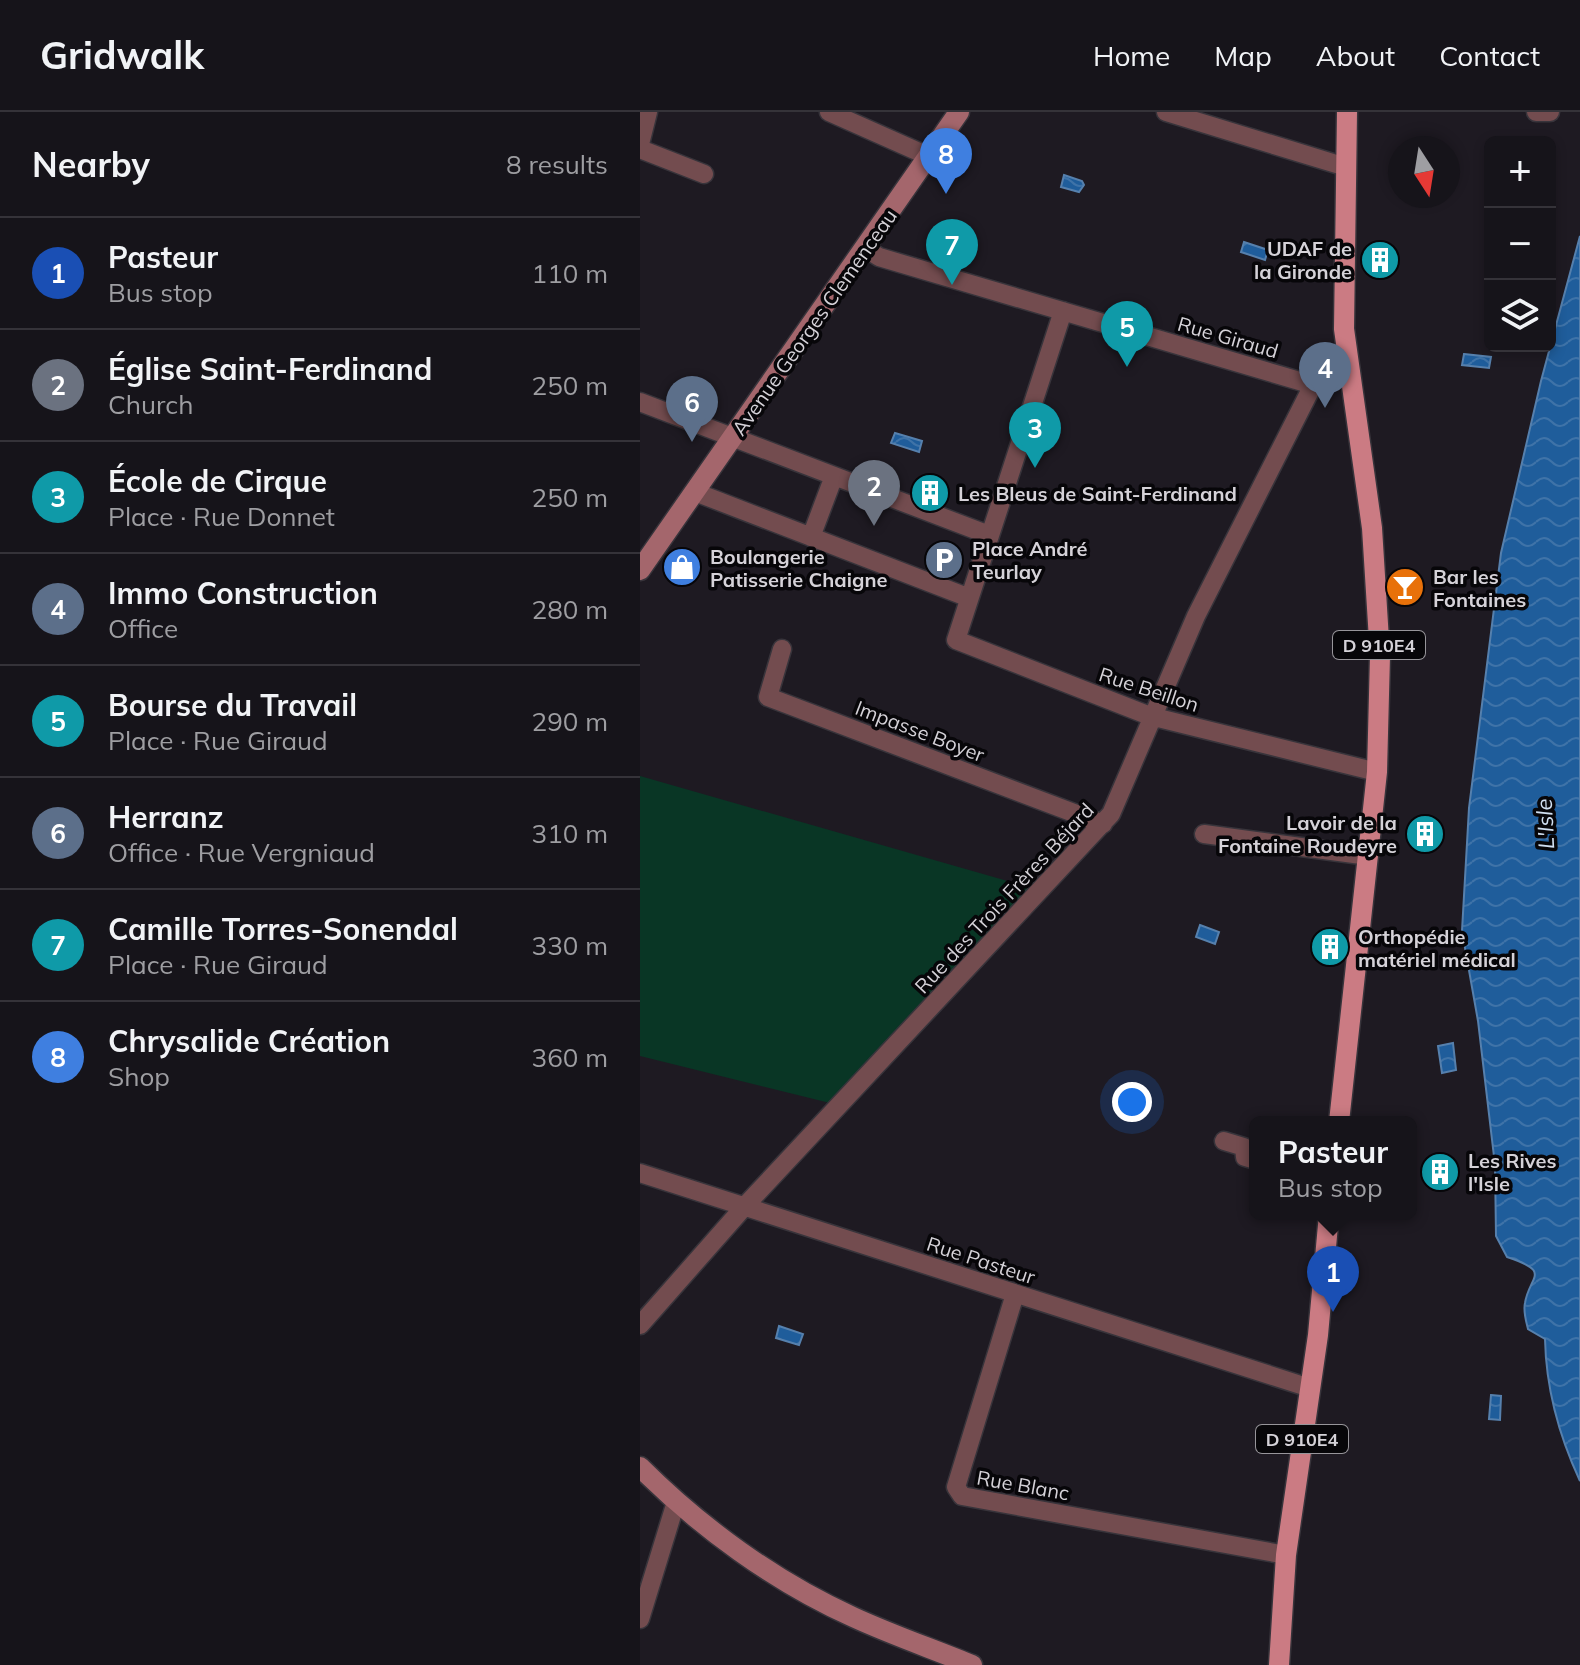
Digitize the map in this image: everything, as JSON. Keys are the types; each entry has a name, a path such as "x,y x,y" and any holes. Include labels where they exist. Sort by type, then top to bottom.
{"main road":[{"name":"Avenue Georges Clemenceau","path":"640,570 959,112"},
{"name":"D 910E4","path":"1340,1116 1377,772 1380,656 1373,542 1343,296 1347,112"},
{"name":"D 910E4","path":"1279,1665 1286,1555 1310,1388 1328,1220"},
{"path":"640,1467 676,1502 787,1581 826,1602 972,1665"}],"street":[{"path":"648,112 640,146 704,174"},
{"path":"829,112 928,156"},
{"path":"1166,112 1346,167"},
{"path":"1536,112 1550,112"},
{"name":"Rue Giraud","path":"865,248 879,257 1313,385"},
{"path":"695,492 967,597 1063,311"},
{"path":"1313,385 1351,375"},
{"name":"Rue des Trois Frères Béjard","path":"640,1325 744,1207 1111,814 1150,716 1196,616 1313,385"},
{"path":"640,402 989,535"},
{"path":"811,537 834,476"},
{"name":"Rue Beillon","path":"967,597 956,640 1150,716 1377,772"},
{"name":"Impasse Boyer","path":"782,649 768,697 1103,824"},
{"path":"1204,834 1369,856"},
{"path":"1224,1141 1244,1147 1245,1157 1249,1158"},
{"name":"Rue Pasteur","path":"640,1173 1310,1388"},
{"name":"Rue Blanc","path":"1015,1294 956,1487 962,1496 1286,1555"},
{"path":"640,1619 676,1502"}],"green space":[{"path":"640,776 1028,889 830,1103 640,1056"}],"water":[{"path":"1064,175 1082,181 1084,185 1079,192 1061,187"},
{"name":"L'Isle","path":"1580,236 1580,1481 1555,1412 1545,1339 1528,1329 1524,1309 1534,1271 1507,1257 1496,1236 1495,1165 1478,1021 1462,931 1469,808 1501,553 1549,352 1556,352 1556,325"},
{"path":"1244,242 1268,250 1265,260 1241,252"},
{"path":"1464,354 1491,357 1489,368 1462,365"},
{"path":"895,433 922,441 919,452 891,443"},
{"path":"1200,925 1219,932 1215,944 1196,937"},
{"path":"1453,1043 1456,1070 1442,1073 1438,1046"},
{"path":"779,1326 803,1334 799,1345 776,1338"},
{"path":"1491,1395 1501,1396 1500,1420 1489,1419"}],"place":[{"name":"Chrysalide Création","path":"946,194"},
{"name":"UDAF de la Gironde","path":"1380,260"},
{"name":"Camille Torres-Sonendal","path":"952,285"},
{"name":"Bourse du Travail","path":"1127,367"},
{"name":"Immo Construction","path":"1325,408"},
{"name":"Herranz","path":"692,442"},
{"name":"École de Cirque","path":"1035,468"},
{"name":"Les Bleus de Saint-Ferdinand","path":"930,493"},
{"name":"Église Saint-Ferdinand","path":"874,526"},
{"name":"Place André Teurlay","path":"944,560"},
{"name":"Boulangerie Patisserie Chaigne","path":"682,567"},
{"name":"Bar les Fontaines","path":"1405,587"},
{"name":"Lavoir de la Fontaine Roudeyre","path":"1425,834"},
{"name":"Orthopédie matériel médical","path":"1330,947"},
{"name":"Les Rives l'Isle","path":"1440,1172"},
{"name":"Pasteur","path":"1333,1312"}]}
